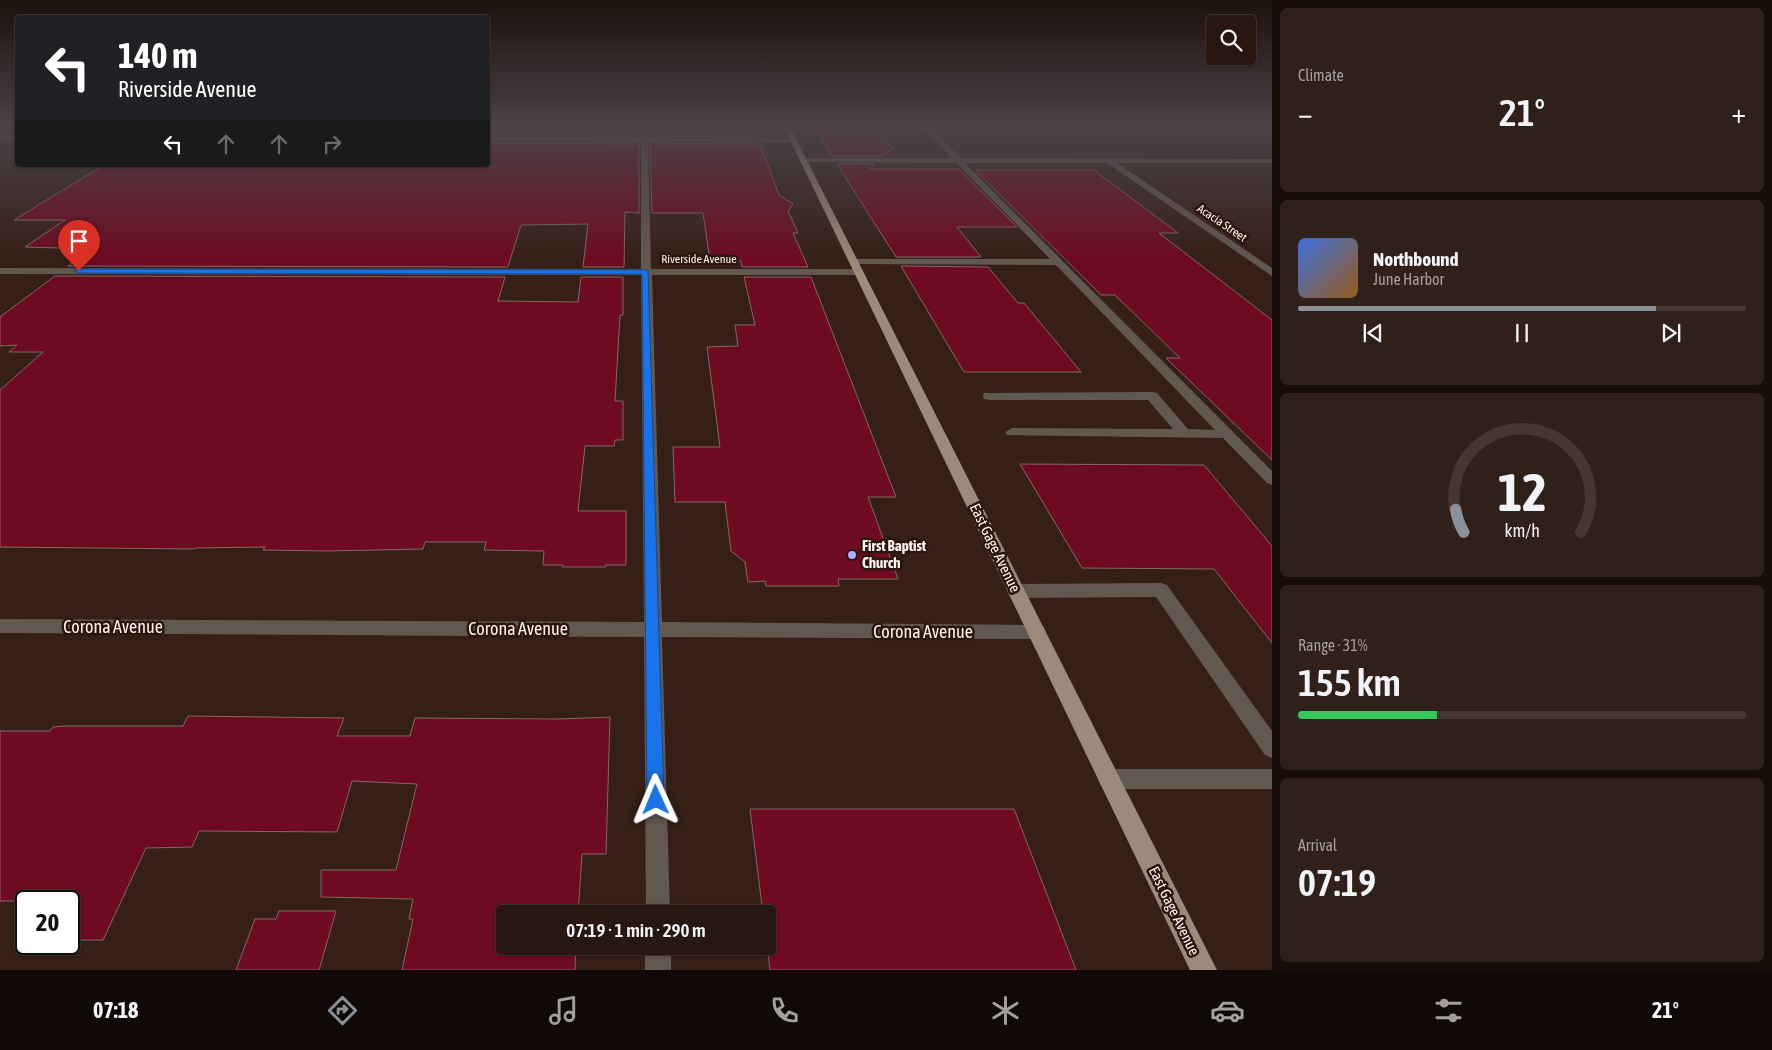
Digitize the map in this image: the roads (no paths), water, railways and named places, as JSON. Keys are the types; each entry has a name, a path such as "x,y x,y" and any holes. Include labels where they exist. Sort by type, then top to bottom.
{"main road":[{"name":"East Gage Avenue","path":"808,170 1204,970"}],"street":[{"path":"642,170 646,272 658,905"},
{"path":"970,170 1272,480"},
{"name":"Acacia Street","path":"1123,170 1272,273"},
{"name":"Riverside Avenue","path":"0,271 646,272 1059,262"},
{"path":"989,396 1152,396 1184,433"},
{"path":"1012,432 1227,434"},
{"path":"1016,591 1161,590 1272,748"},
{"name":"Corona Avenue","path":"0,626 1037,632"},
{"path":"1109,779 1272,779"},
{"path":"658,955 658,970"}],"place":[{"name":"First Baptist Church","path":"852,555"}]}
